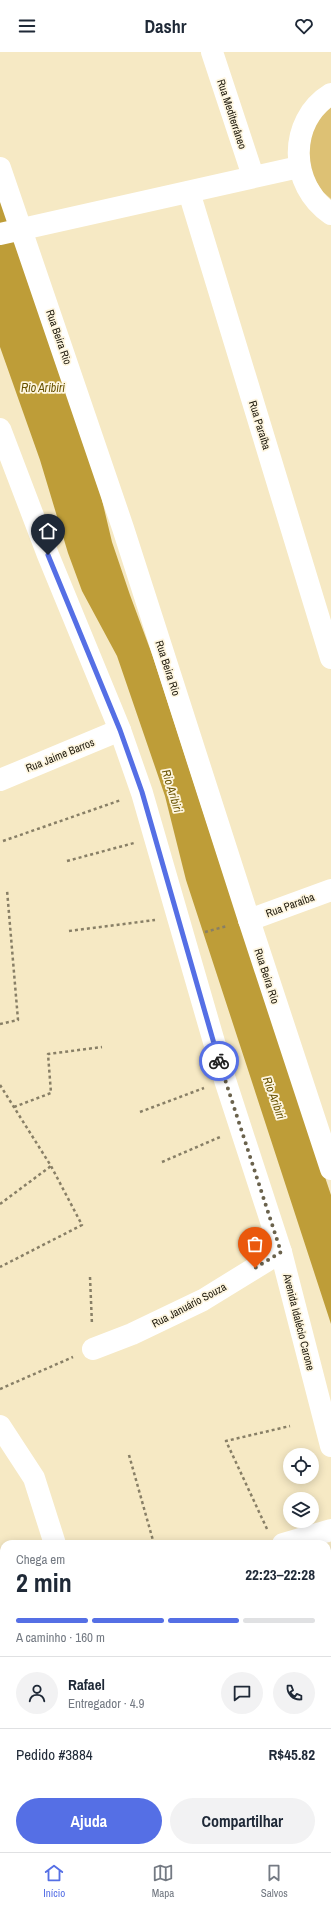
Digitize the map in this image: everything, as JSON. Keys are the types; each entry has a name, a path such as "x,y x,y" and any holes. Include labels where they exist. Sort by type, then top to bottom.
{"street":[{"name":"Rua Mediterrâneo","path":"212,52 252,176"},
{"path":"331,94 318,105 303,128 299,140 299,167 310,193 318,204 331,214"},
{"path":"13,231 188,192 252,176 299,167"},
{"name":"Rua Beira Rio","path":"0,168 13,231 123,528 239,923 331,1169"},
{"name":"Rua Paraíba","path":"188,192 331,658"},
{"name":"Avenida Idalécio Carone","path":"0,429 48,555 120,730 142,792 225,1080 281,1252 331,1446"},
{"name":"Rua Jaime Barros","path":"0,780 120,730"},
{"name":"Rua Paraíba","path":"239,923 331,890"},
{"name":"Rua Januário Souza","path":"93,1349 132,1334 203,1300 281,1252"},
{"path":"0,1426 34,1478 55,1540"},
{"path":"276,1537 331,1530"}],"path":[{"path":"4,841 142,792"},
{"path":"67,861 155,837"},
{"path":"0,1024 18,1020 7,890"},
{"path":"69,931 177,917"},
{"path":"202,932 239,923"},
{"path":"14,1107 51,1093 48,1054 102,1047"},
{"path":"140,1112 225,1080"},
{"path":"0,1086 51,1166 82,1225 0,1267"},
{"path":"162,1162 228,1134 222,1119 237,1114"},
{"path":"0,1204 51,1166"},
{"path":"0,1389 93,1349 90,1277"},
{"path":"276,1537 226,1441 290,1426"},
{"path":"129,1455 153,1540"}],"shaded area":[{"path":"331,105 331,199 323,192 312,175 307,155 314,125"}],"water":[{"name":"Rio Aribiri","path":"0,197 96,468 112,542 153,657 224,876 331,1195 331,1324 186,880 165,796 117,656 82,591 68,553 40,460 0,347"}],"way so far":[{"path":"219,1061 281,1252 255,1268"}],"route":[{"path":"48,555 120,730 142,792 219,1061"}]}
